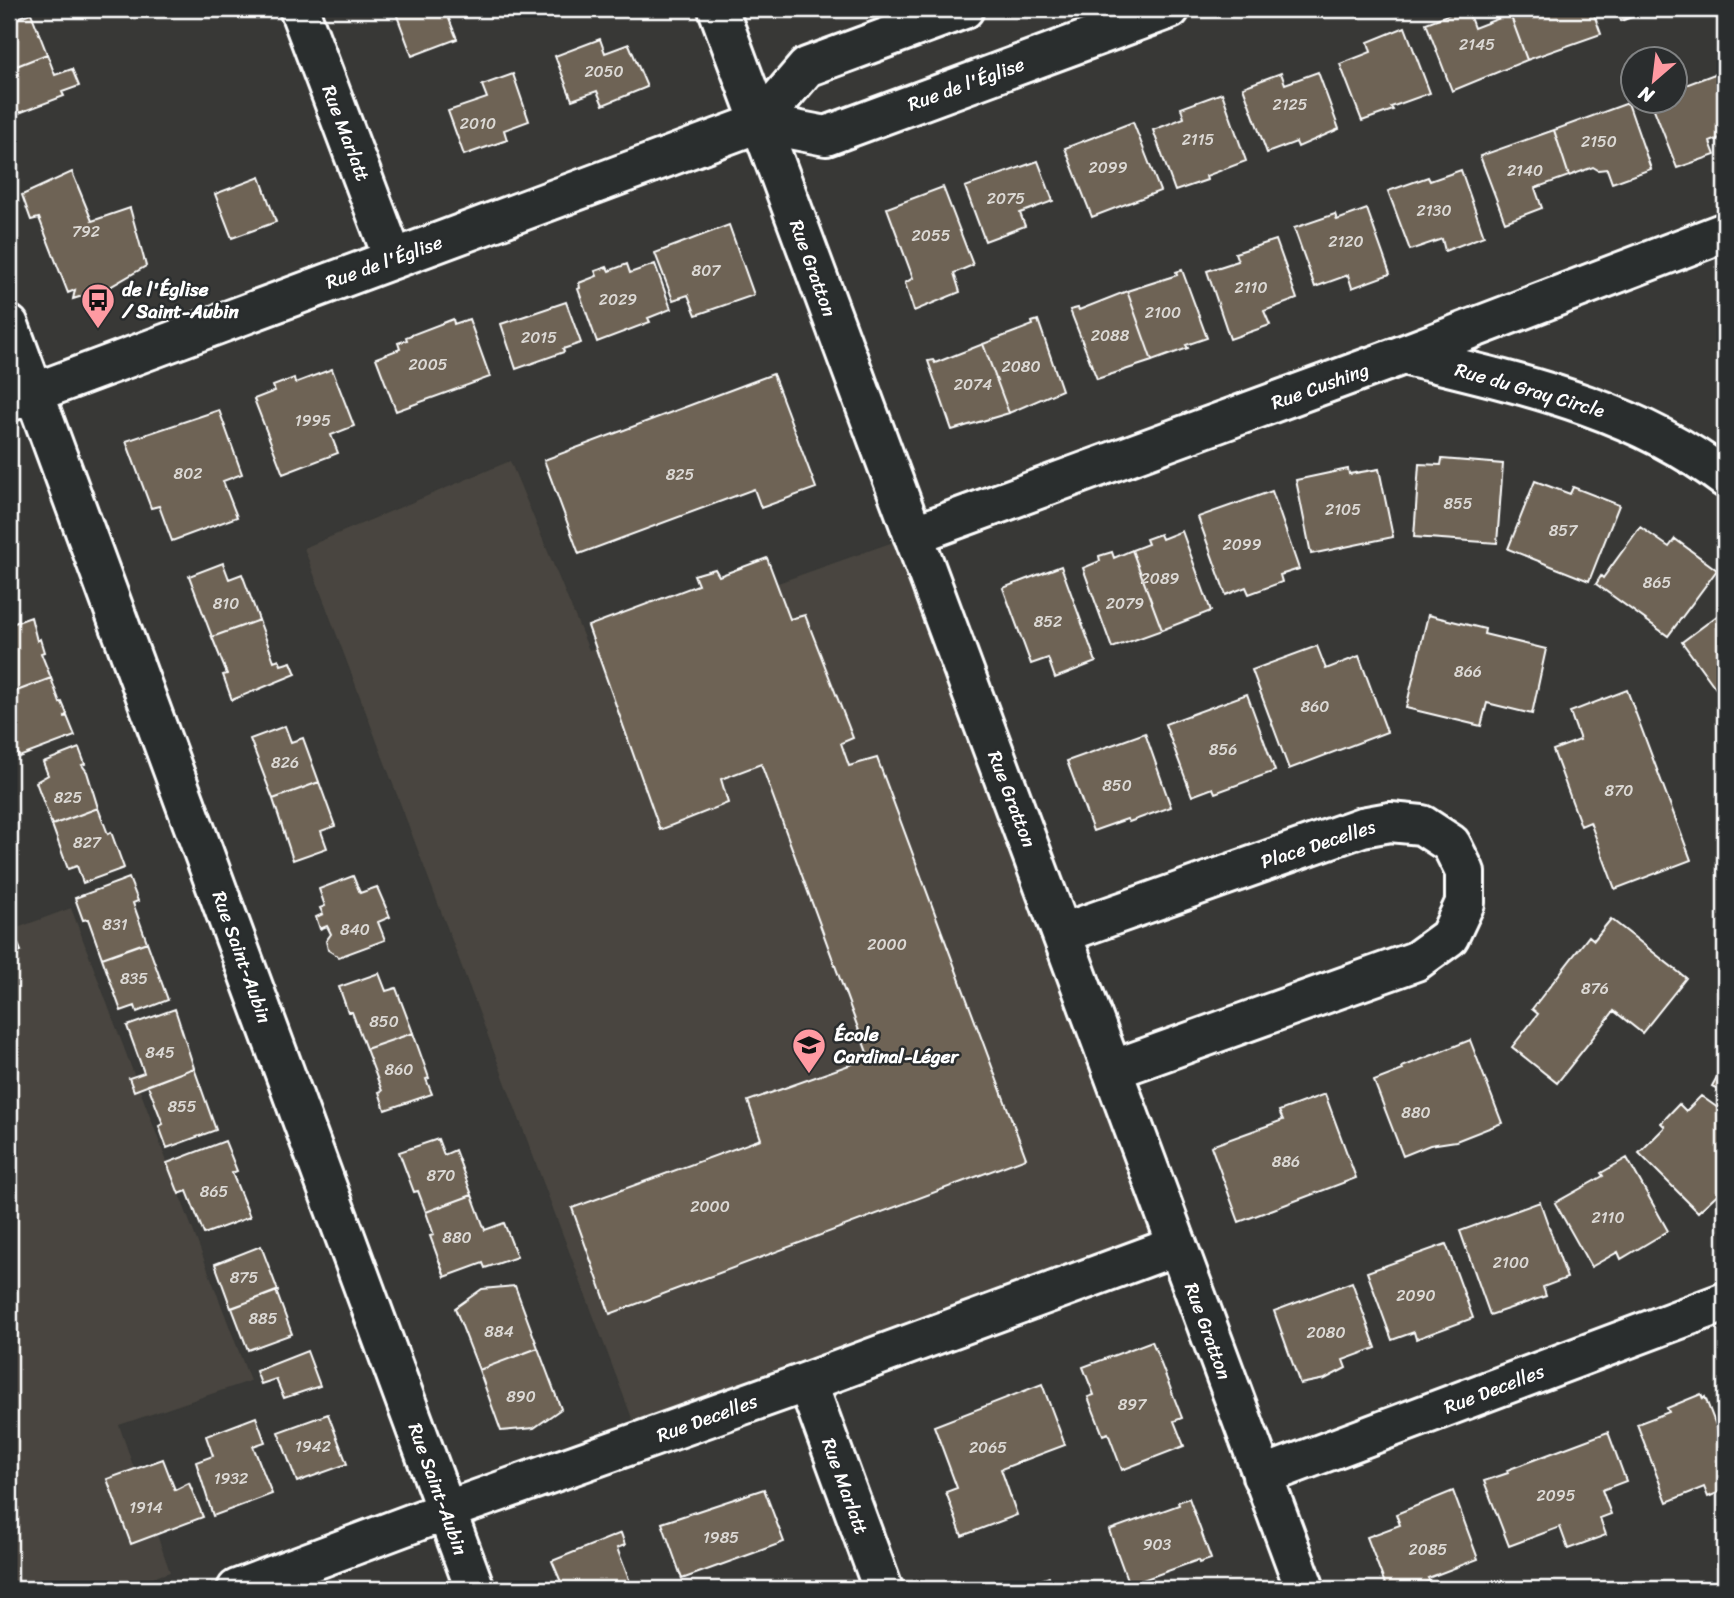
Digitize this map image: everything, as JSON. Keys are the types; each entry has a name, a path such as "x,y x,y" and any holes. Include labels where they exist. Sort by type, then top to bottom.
{"street":[{"name":"Rue Marlatt","path":"299,9 393,258"},
{"name":"Rue Gratton","path":"718,9 1305,1589"},
{"name":"Rue de l'Église","path":"21,397 759,123 807,67 964,9"},
{"name":"Rue de l'Église","path":"759,123 825,136 1170,9"},
{"name":"Rue Cushing","path":"913,534 1403,355 1725,232"},
{"name":"Rue Saint-Aubin","path":"9,325 21,397 475,1589"},
{"name":"Rue du Gray Circle","path":"1403,355 1540,389 1609,412 1679,445 1725,478"},
{"name":"Place Decelles","path":"1063,933 1362,827 1390,821 1422,825 1451,844 1465,872 1465,903 1449,937 1416,961 1112,1070"},
{"name":"Rue Decelles","path":"237,1589 1176,1246"},
{"name":"Rue Decelles","path":"1262,1476 1725,1302"},
{"name":"Rue Marlatt","path":"807,1382 883,1589"}],"shaded area":[{"name":"École Cardinal-Léger","path":"510,461 589,650 913,535 1176,1246 641,1442 304,548"},
{"path":"71,908 250,1381 119,1425 170,1572 120,1589 9,1589 9,931"}],"building":[{"path":"407,9 445,9 457,39 412,56 396,13"},
{"path":"1467,9 1474,28 1510,14 1527,60 1452,91 1426,23"},
{"path":"1524,9 1592,9 1601,34 1527,60 1510,14"},
{"path":"1616,9 1654,9 1621,21"},
{"path":"31,13 47,54 9,69 9,21"},
{"path":"1405,27 1430,93 1362,121 1340,64 1371,52 1368,42"},
{"path":"600,39 605,53 629,44 647,87 603,105 597,91 572,100 555,56"},
{"path":"47,54 55,75 72,69 79,86 62,92 64,96 19,113 9,87 9,69"},
{"path":"1318,72 1339,129 1298,147 1296,142 1267,153 1243,87 1281,73 1285,84"},
{"path":"1720,72 1725,85 1725,136 1710,142 1715,155 1677,168 1657,116 1688,116 1688,84"},
{"path":"513,74 529,121 504,130 507,140 464,155 448,111 487,98 482,85"},
{"path":"1222,93 1246,161 1206,176 1207,180 1175,191 1153,130 1184,118 1181,108"},
{"path":"1618,107 1618,116 1633,116 1651,169 1612,183 1607,169 1598,170 1593,167 1569,176 1554,130"},
{"path":"1133,122 1160,191 1092,217 1065,148"},
{"path":"1554,130 1569,176 1535,188 1542,208 1505,222 1480,156"},
{"path":"1038,161 1053,201 1020,213 1025,226 985,241 965,187"},
{"path":"1461,170 1484,236 1445,251 1442,239 1410,250 1388,191 1428,177 1430,181"},
{"path":"72,172 92,221 130,208 146,266 108,288 73,299 75,290 68,293 39,218 31,220 22,195"},
{"path":"260,177 276,222 232,238 215,194"},
{"path":"943,187 973,265 954,273 960,292 914,311 905,283 913,278 887,208"},
{"path":"1367,209 1390,274 1352,288 1348,275 1315,287 1294,228 1335,214 1337,220"},
{"path":"729,225 754,295 696,315 688,295 673,300 655,253"},
{"path":"1276,240 1297,299 1264,311 1270,325 1230,339 1207,271 1238,261 1235,253"},
{"path":"627,264 630,273 655,264 671,309 648,318 650,322 597,342 578,289 579,283 597,276 595,271 607,267 609,271"},
{"path":"1182,270 1207,338 1152,361 1127,291 1177,275 1176,272"},
{"path":"1127,291 1152,361 1097,379 1070,310 1079,310"},
{"path":"566,302 581,343 516,369 501,324"},
{"path":"453,319 454,324 469,319 490,377 396,411 376,358 400,349 398,343 407,340 406,337"},
{"path":"1038,320 1062,390 1009,413 983,344 1033,325 1032,322"},
{"path":"983,344 1009,413 952,430 928,361 933,360 935,363"},
{"path":"332,369 354,426 331,435 338,453 283,474 254,399 275,391 273,386 294,378 295,383"},
{"path":"773,374 816,488 761,508 754,489 579,554 544,460"},
{"path":"219,410 242,474 223,481 237,517 172,541 159,506 151,508 126,441"},
{"path":"1442,459 1503,464 1497,543 1414,537 1419,464 1441,465"},
{"path":"1348,469 1349,474 1379,469 1393,537 1311,554 1296,480"},
{"path":"1535,481 1570,494 1573,487 1619,505 1589,581 1508,549"},
{"path":"1272,491 1299,569 1280,575 1282,582 1249,594 1246,587 1226,595 1198,517"},
{"path":"1640,527 1669,547 1675,539 1717,570 1668,636 1596,584"},
{"path":"1182,531 1211,611 1162,630 1132,550 1148,544 1146,539 1160,534 1162,539"},
{"path":"1132,550 1162,630 1112,648 1083,568 1100,561 1099,556 1112,552 1114,558"},
{"path":"9,554 17,575 9,578"},
{"path":"767,558 790,619 805,615 853,738 841,743 849,766 877,758 1026,1158 610,1314 572,1208 761,1139 748,1101 869,1058 761,764 721,779 728,803 660,830 588,626 698,585 694,575 715,569 719,576"},
{"path":"223,563 229,579 242,574 259,620 212,637 189,576"},
{"path":"1061,566 1096,662 1055,678 1048,658 1031,664 1003,588"},
{"path":"1725,610 1725,701 1682,642"},
{"path":"1428,615 1485,629 1484,634 1546,649 1532,714 1487,703 1481,726 1406,708"},
{"path":"31,617 51,678 9,694 9,625"},
{"path":"259,620 274,661 279,659 281,665 291,662 296,674 232,700 223,675 227,674 212,637"},
{"path":"1317,646 1326,669 1359,656 1387,732 1289,769 1252,670"},
{"path":"51,678 67,714 64,717 67,716 75,736 19,757 10,731 17,728 9,707 9,694"},
{"path":"1627,690 1691,860 1615,889 1590,822 1581,826 1553,750 1580,740 1570,712"},
{"path":"1247,694 1275,771 1215,793 1213,788 1192,796 1165,724"},
{"path":"285,726 291,742 303,738 319,782 273,799 250,739"},
{"path":"1145,733 1171,807 1093,831 1067,761"},
{"path":"79,748 85,764 82,765 87,772 98,808 52,825 36,782 48,775 43,762"},
{"path":"319,782 335,826 321,831 327,848 293,860 273,799"},
{"path":"98,808 108,834 111,832 124,868 83,883 77,866 68,869 52,825"},
{"path":"353,876 360,893 377,887 390,917 378,922 385,940 339,957 328,950 326,941 331,934 327,926 320,929 316,917 323,914 320,908 325,906 319,889"},
{"path":"129,878 138,901 133,903 147,942 102,958 88,919 83,920 75,898"},
{"path":"1611,919 1686,978 1642,1033 1614,1011 1557,1083 1512,1047 1538,1014 1532,1009 1589,936 1594,940"},
{"path":"9,922 21,951 9,956"},
{"path":"147,942 168,1000 137,1012 135,1006 121,1011 102,958"},
{"path":"379,973 386,991 396,988 413,1033 366,1049 339,987"},
{"path":"175,1009 194,1068 134,1091 129,1078 144,1073 127,1026"},
{"path":"413,1033 432,1094 385,1110 379,1092 382,1091 366,1049"},
{"path":"1470,1040 1502,1123 1456,1141 1430,1145 1403,1156 1374,1081"},
{"path":"1725,1062 1725,1093 1712,1086"},
{"path":"194,1068 216,1130 167,1148 159,1126 163,1124 148,1085"},
{"path":"1325,1094 1356,1178 1239,1222 1211,1146 1283,1120 1279,1111"},
{"path":"1701,1096 1725,1113 1725,1187 1698,1212 1639,1153 1665,1127 1661,1123 1679,1104 1686,1111"},
{"path":"438,1139 444,1155 455,1150 472,1195 426,1212 418,1191 414,1192 399,1152"},
{"path":"225,1141 237,1171 232,1173 250,1217 204,1234 187,1191 179,1194 167,1163"},
{"path":"1627,1158 1668,1231 1621,1259 1618,1252 1591,1267 1555,1203 1603,1176 1601,1173"},
{"path":"472,1195 485,1230 504,1223 517,1257 485,1268 483,1263 445,1277 430,1236 434,1235 426,1212"},
{"path":"1540,1202 1567,1278 1543,1287 1546,1296 1490,1315 1460,1231"},
{"path":"1446,1244 1473,1318 1416,1339 1414,1332 1392,1340 1367,1272"},
{"path":"261,1246 278,1291 231,1308 215,1264"},
{"path":"1352,1282 1376,1348 1343,1360 1346,1368 1325,1379 1300,1384 1274,1311"},
{"path":"515,1286 538,1348 479,1370 455,1308 482,1289"},
{"path":"276,1291 292,1334 248,1350 232,1308"},
{"path":"1152,1341 1182,1418 1174,1421 1184,1446 1122,1470 1108,1433 1103,1435 1088,1397 1094,1395 1083,1367"},
{"path":"538,1348 561,1409 534,1428 501,1431 479,1370"},
{"path":"307,1351 320,1386 284,1398 276,1379 261,1384 256,1371"},
{"path":"1042,1384 1065,1445 1001,1469 1017,1515 962,1536 946,1492 957,1488 934,1426"},
{"path":"1701,1394 1703,1399 1705,1397 1725,1449 1725,1490 1708,1497 1704,1487 1667,1502 1637,1424 1669,1412 1667,1408"},
{"path":"328,1414 347,1464 297,1482 278,1432"},
{"path":"256,1417 265,1442 253,1446 272,1494 213,1516 196,1462 213,1456 206,1436"},
{"path":"1608,1432 1626,1481 1602,1490 1611,1514 1600,1518 1606,1535 1568,1549 1560,1527 1509,1546 1484,1481"},
{"path":"163,1459 175,1490 189,1483 203,1517 131,1544 107,1479"},
{"path":"764,1489 784,1542 682,1579 662,1523"},
{"path":"1453,1491 1478,1559 1428,1578 1430,1581 1413,1587 1412,1584 1387,1589 1367,1537 1400,1525 1396,1514"},
{"path":"1189,1498 1211,1559 1199,1563 1198,1560 1129,1585 1109,1530 1179,1505 1178,1502"},
{"path":"621,1533 625,1545 617,1548 630,1582 613,1589 564,1589 552,1561"},
{"path":"1049,1577 1053,1589 1016,1589"}],"place":[{"name":"de l'Église / Saint-Aubin","path":"98,330"},
{"name":"École Cardinal-Léger","path":"809,1075"}]}
